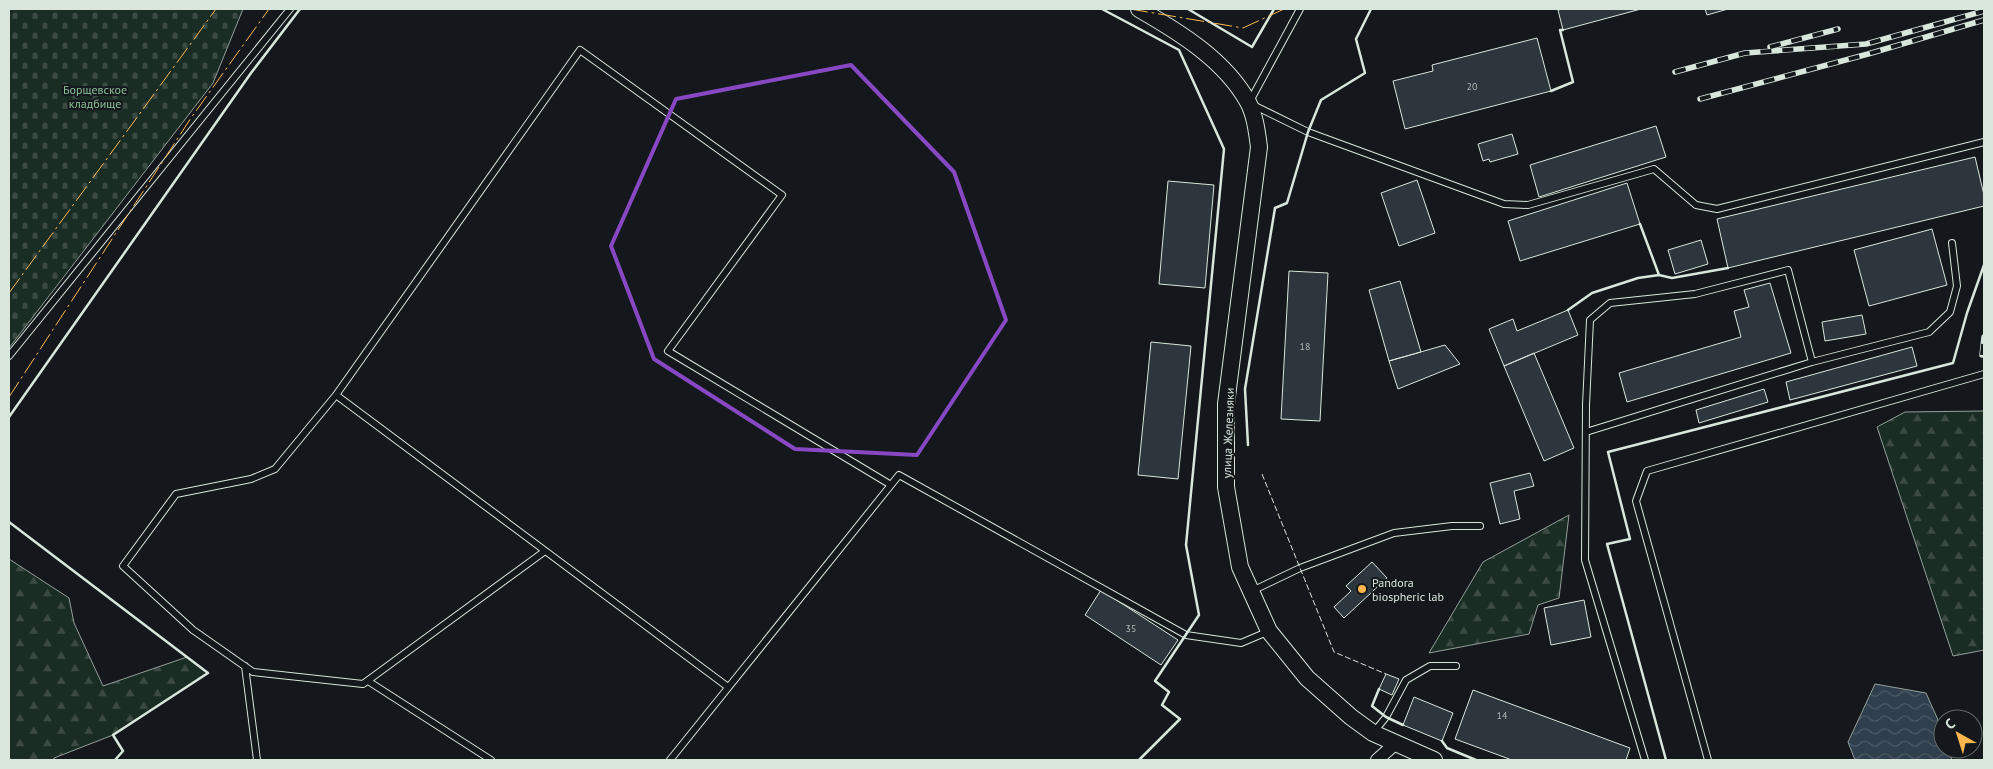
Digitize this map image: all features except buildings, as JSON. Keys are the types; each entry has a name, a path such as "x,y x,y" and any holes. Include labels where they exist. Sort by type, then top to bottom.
{"street":[{"name":"улица Железняки","path":"1139,9 1167,24 1208,55 1230,76 1249,103 1256,125 1259,146 1226,404 1226,486 1240,567 1269,631 1307,678 1351,717 1373,733 1434,760"},
{"path":"1377,760 1396,743"}],"lane":[{"path":"9,356 290,9"},
{"path":"1300,9 1249,103 1308,132 1504,204 1528,205 1654,169 1696,206 1717,209 1984,142"},
{"path":"545,551 363,684 253,672 193,630 123,566 176,494 251,479 275,469 336,395 580,50 782,195 668,351 891,485"},
{"path":"1586,432 1812,362 1929,332 1950,312 1957,286 1952,243"},
{"path":"1645,760 1585,560 1586,432 1590,320 1610,303 1695,294 1788,270 1812,362"},
{"path":"1708,760 1636,501 1647,470 1984,374"},
{"path":"336,395 728,687"},
{"path":"670,760 900,475 1186,636 1241,643 1269,631"},
{"path":"1250,591 1300,568 1394,533 1452,526 1480,526"},
{"path":"245,666 257,760"},
{"path":"1373,733 1386,717 1406,680 1430,666 1456,666"},
{"path":"368,680 491,760"}],"highlighted area":[{"path":"851,65 954,172 1006,320 917,455 795,449 654,359 611,246 676,99"}],"green space":[{"name":"Борщевское кладбище","path":"9,9 243,9 213,83 9,348"},
{"path":"1984,411 1984,650 1953,656 1877,427 1905,412"},
{"path":"1569,515 1559,598 1538,605 1529,634 1429,653 1483,562"},
{"path":"9,559 69,598 74,623 103,686 187,657 208,673 113,735 54,758 54,760 9,760"}],"water":[{"path":"1875,684 1926,693 1933,709 1933,759 1952,760 1855,760 1848,742"}],"railway":[{"path":"1675,72 1745,53 1866,44 1984,11"},
{"path":"1700,99 1868,54 1984,20"},
{"path":"1770,47 1838,29"},
{"path":"1982,355 1984,337"}],"fence":[{"path":"1262,474 1334,652 1386,674"}],"wall":[{"path":"9,417 251,73 300,9"},
{"path":"1102,9 1179,50 1224,149 1186,545 1199,615 1155,681 1169,692 1162,705 1180,719 1139,760"},
{"path":"1188,9 1252,47 1274,9"},
{"path":"1248,445 1245,389 1275,208 1287,203 1308,132 1321,100 1365,73 1356,39 1371,9"},
{"path":"1551,91 1573,82 1560,30 1563,30"},
{"path":"1568,310 1592,293 1638,278 1659,275 1640,224"},
{"path":"1666,760 1607,544 1630,539 1608,452 1953,363 1967,313 1984,265"},
{"path":"1659,275 1672,278 1728,268"},
{"path":"9,522 208,673 113,735 123,751 115,760"},
{"path":"1379,689 1372,706 1386,717 1403,725"},
{"path":"1442,741 1447,748 1476,760"}],"power":[{"path":"9,293 216,9"},
{"path":"9,397 191,118 269,9"},
{"path":"1130,9 1243,28 1284,9"}],"place":[{"name":"Pandora biospheric lab","path":"1362,589"}]}
